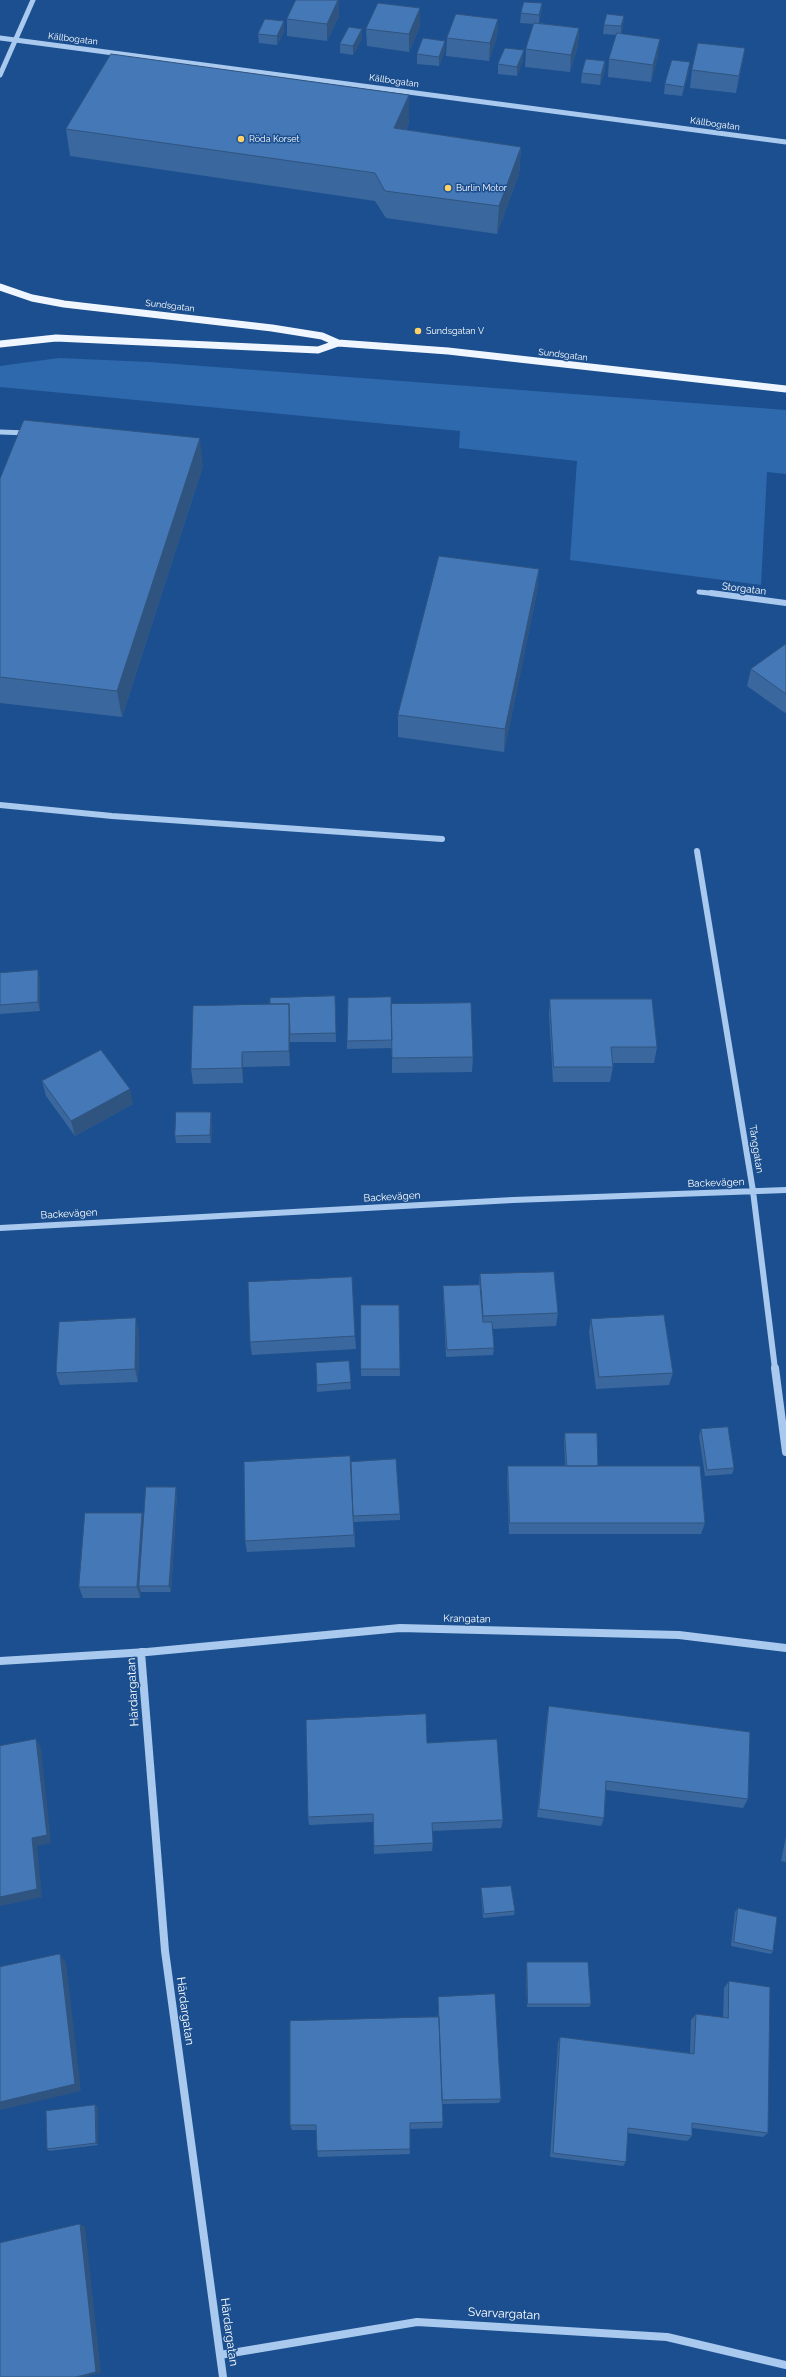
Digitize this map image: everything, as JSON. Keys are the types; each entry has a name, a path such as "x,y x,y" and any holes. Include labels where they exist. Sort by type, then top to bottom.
{"main road":[{"name":"Sundsgatan","path":"0,287 32,298 64,304 272,328 322,336 338,344"},
{"name":"Sundsgatan","path":"0,344 56,338 318,350 338,344 448,351 786,390"}],"street":[{"path":"0,75 33,0"},
{"name":"Källbogatan","path":"0,38 786,142"},
{"path":"0,432 38,434"},
{"name":"Storgatan","path":"699,592 786,603"},
{"path":"0,805 128,817 442,839"},
{"name":"Tånggatan","path":"697,851 753,1191 786,1452"},
{"name":"Backevägen","path":"0,1228 514,1200 786,1190"},
{"name":"Krangatan","path":"0,1661 147,1652 400,1628 679,1635 786,1648"},
{"name":"Härdargatan","path":"147,1652 141,1652 165,1951 223,2377"},
{"name":"Svarvargatan","path":"220,2355 417,2322 667,2337 786,2365"}],"shaded area":[{"path":"59,358 149,362 786,410 786,474 767,472 761,585 570,560 577,461 459,448 460,431 0,387 0,366"}],"building":[{"path":"296,0 338,0 327,24 287,19"},
{"path":"524,2 542,3 539,15 521,13"},
{"path":"378,3 420,8 409,34 366,29"},
{"path":"456,14 498,19 490,43 447,38"},
{"path":"607,14 624,16 621,26 604,25"},
{"path":"265,19 284,21 277,36 258,34"},
{"path":"534,23 579,28 571,55 526,49"},
{"path":"349,27 362,29 353,46 340,44"},
{"path":"617,33 660,39 653,65 609,59"},
{"path":"423,38 445,41 439,57 417,54"},
{"path":"698,43 745,48 739,76 692,70"},
{"path":"505,48 524,50 517,67 498,64"},
{"path":"111,54 409,95 394,128 521,147 499,206 385,191 375,173 66,129"},
{"path":"586,59 605,61 601,75 582,73"},
{"path":"672,60 690,62 684,87 665,84"},
{"path":"24,420 200,438 117,691 0,677 0,479"},
{"path":"439,556 539,569 505,729 398,715"},
{"path":"786,644 786,694 751,669"},
{"path":"38,970 38,1002 0,1005 0,973"},
{"path":"335,996 336,1033 290,1034 289,1004 270,1004 270,998"},
{"path":"391,997 392,1040 347,1041 348,998"},
{"path":"550,999 652,999 657,1047 611,1047 613,1067 554,1067"},
{"path":"471,1003 473,1057 392,1058 391,1004"},
{"path":"289,1004 289,1051 242,1052 242,1068 191,1069 193,1006"},
{"path":"101,1050 130,1089 71,1121 42,1081"},
{"path":"176,1112 211,1112 210,1135 175,1136"},
{"path":"554,1272 558,1313 483,1316 480,1274"},
{"path":"352,1277 355,1336 250,1342 248,1282"},
{"path":"480,1285 483,1322 492,1322 494,1348 447,1350 443,1286"},
{"path":"361,1305 399,1305 400,1369 361,1369"},
{"path":"664,1315 673,1373 599,1377 591,1319"},
{"path":"136,1318 135,1369 56,1373 59,1322"},
{"path":"349,1361 351,1382 317,1385 316,1363"},
{"path":"728,1427 734,1468 707,1470 701,1429"},
{"path":"565,1433 597,1433 598,1466 567,1466"},
{"path":"350,1456 354,1535 245,1541 244,1462"},
{"path":"396,1459 400,1514 353,1516 351,1462"},
{"path":"508,1466 700,1466 705,1523 510,1523"},
{"path":"146,1487 176,1487 169,1586 139,1586"},
{"path":"85,1513 142,1513 137,1587 79,1587"},
{"path":"549,1706 750,1732 748,1799 606,1781 604,1818 539,1809"},
{"path":"426,1714 427,1743 497,1739 503,1820 432,1823 433,1843 374,1846 373,1814 308,1817 306,1720"},
{"path":"36,1739 47,1835 32,1838 37,1889 0,1897 0,1746"},
{"path":"511,1886 515,1911 484,1914 481,1888"},
{"path":"738,1908 777,1917 773,1951 734,1942"},
{"path":"60,1954 75,2084 0,2102 0,1967"},
{"path":"527,1962 588,1962 591,2004 528,2004"},
{"path":"729,1981 770,1987 768,2133 692,2123 692,2136 628,2128 626,2162 553,2153 560,2037 694,2054 696,2014 728,2018"},
{"path":"495,1994 501,2099 442,2100 438,1997"},
{"path":"439,2017 443,2122 410,2123 410,2149 317,2151 316,2125 290,2125 290,2021"},
{"path":"95,2105 96,2143 47,2149 46,2111"},
{"path":"80,2224 96,2372 76,2377 0,2377 0,2243"}],"place":[{"name":"Röda Korset","path":"241,139"},
{"name":"Burlin Motor","path":"448,188"},
{"name":"Sundsgatan V","path":"418,331"}]}
